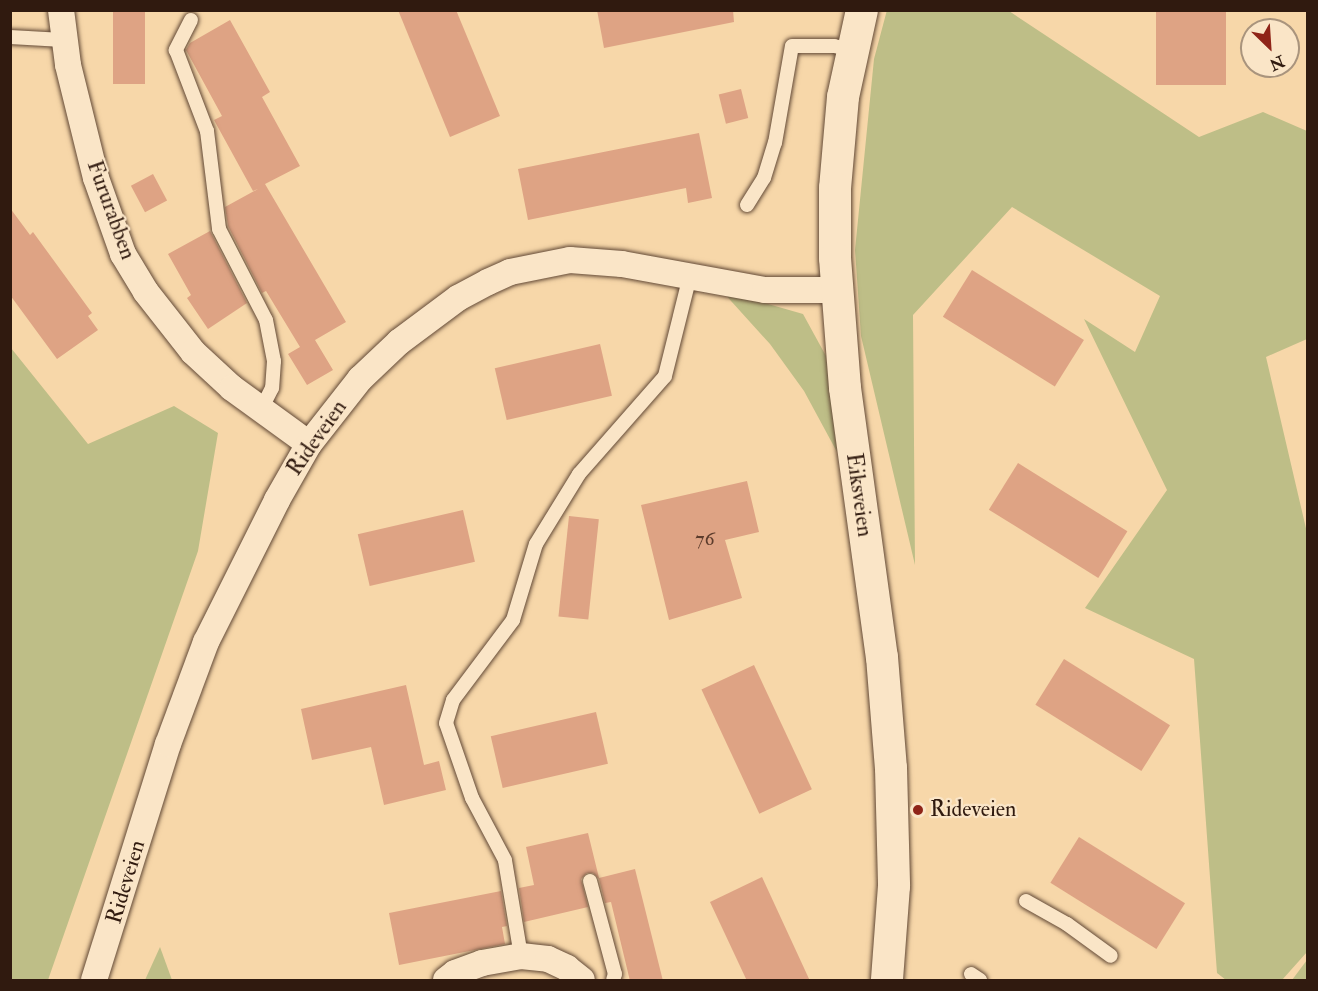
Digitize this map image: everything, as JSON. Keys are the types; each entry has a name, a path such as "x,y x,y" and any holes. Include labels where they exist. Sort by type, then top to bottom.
{"street":[{"name":"Fururabben","path":"61,10 63,40 96,178 123,254 146,292 193,352 232,388 309,444"},
{"name":"Eiksveien","path":"861,10 843,97 835,188 837,290 846,399 882,657 889,736 894,886 887,981"},
{"name":"Rideveien","path":"94,981 188,685 235,581 309,444 360,379 399,342 458,298 510,272 551,262 596,260 765,290 837,290"},
{"path":"446,981 455,974 482,963 521,956 548,959 567,968 582,981"}],"lane":[{"path":"191,20 176,51 189,79 207,131 219,229 266,321 274,361 272,388 262,408"},
{"path":"10,37 63,40"},
{"path":"747,205 764,178 775,142 792,46 834,46 853,50"},
{"path":"521,956 505,860 472,798 446,723 453,700 513,620 536,544 579,474 664,376 690,276"},
{"path":"590,881 615,974 613,981"},
{"path":"1026,901 1067,924 1111,956"}],"green space":[{"path":"887,10 1009,11 1199,137 1263,112 1307,131 1307,339 1266,357 1308,537 1307,952 1282,980 1226,980 1217,973 1194,659 1085,608 1167,490 1084,319 1135,352 1160,296 1012,207 913,315 915,565 861,336 855,250 874,59"},
{"path":"722,291 803,314 826,356 837,452 804,391 770,344"},
{"path":"11,348 88,444 174,406 218,433 198,551 48,980 11,980"},
{"path":"160,947 172,980 145,980"},
{"path":"1307,960 1307,980 1292,980"}],"building":[{"path":"113,10 145,10 145,84 113,84"},
{"path":"398,10 456,10 500,116 450,137"},
{"path":"597,10 733,10 734,22 604,48"},
{"path":"1156,10 1226,10 1226,85 1156,85"},
{"path":"230,20 270,92 262,97 300,166 265,184 346,322 315,340 333,370 307,385 288,354 300,347 266,291 262,293 228,226 225,207 258,189 253,191 214,120 222,116 186,50 190,43"},
{"path":"741,89 748,118 726,124 719,95"},
{"path":"699,133 712,198 688,203 686,188 528,220 518,169"},
{"path":"153,174 167,200 145,212 131,186"},
{"path":"10,208 30,235 33,232 92,313 88,316 98,330 57,359 10,295"},
{"path":"210,231 247,303 208,329 187,298 191,295 168,254"},
{"path":"972,270 1084,340 1055,387 943,317"},
{"path":"600,344 612,396 507,420 495,368"},
{"path":"1018,463 1127,531 1098,578 989,510"},
{"path":"747,481 759,532 725,540 742,598 669,620 641,505"},
{"path":"463,510 475,562 370,586 358,534"},
{"path":"569,516 599,519 588,620 558,616"},
{"path":"1064,659 1170,725 1141,771 1035,705"},
{"path":"754,665 812,789 759,814 701,690"},
{"path":"406,685 424,765 439,761 446,790 384,805 371,747 312,760 301,709"},
{"path":"596,712 608,764 503,788 491,736"},
{"path":"588,833 599,878 635,869 663,981 630,981 611,902 605,903 599,879 593,873 587,873 581,879 588,907 524,922 519,888 534,885 526,847"},
{"path":"1079,837 1185,903 1156,949 1050,883"},
{"path":"762,877 810,981 747,981 710,902"},
{"path":"501,891 507,926 502,927 505,944 399,965 389,913"}],"place":[{"name":"Rideveien","path":"918,810"}]}
